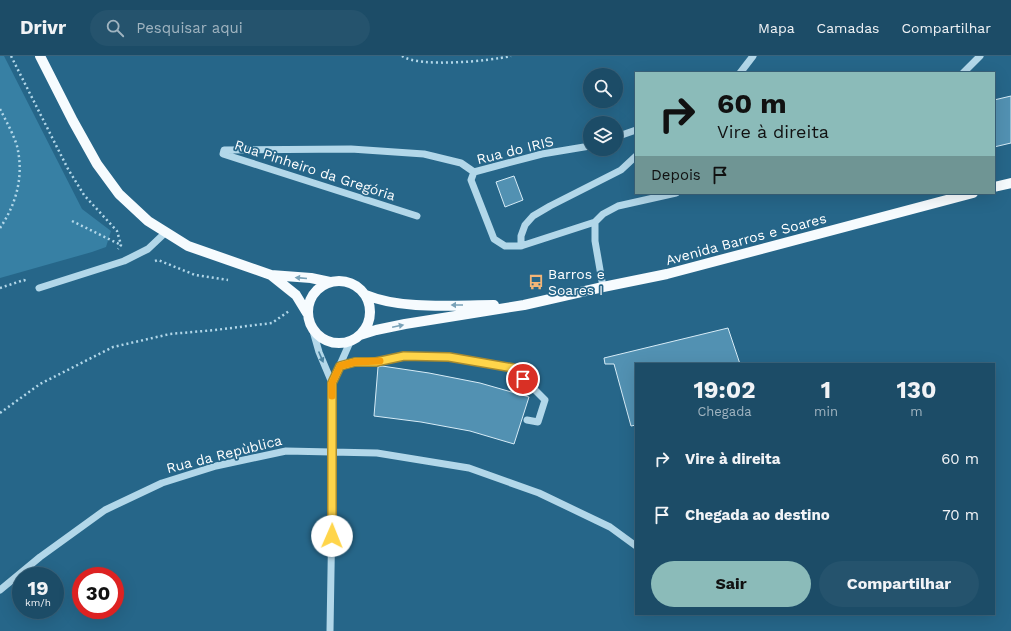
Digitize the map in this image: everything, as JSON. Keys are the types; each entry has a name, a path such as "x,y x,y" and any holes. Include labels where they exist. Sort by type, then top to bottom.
{"main road":[{"path":"40,56 97,164 119,194 148,221 188,246 271,275 311,278 330,282"},
{"path":"995,188 1011,183"},
{"name":"Avenida Barros e Soares","path":"360,336 376,330 405,324 524,305 603,286 667,274 969,194"},
{"path":"271,275 296,295 307,313 313,331 323,340 336,344 350,342 360,336 367,327 370,316 370,305 366,295 359,288 340,280 321,286 314,293 309,302 307,313"},
{"name":"Avenida Barros e Soares","path":"366,295 377,300 406,305 524,305"}],"street":[{"path":"741,72 753,56"},
{"path":"964,72 980,56"},
{"path":"623,135 635,130"},
{"name":"Rua do IRIS","path":"583,147 542,154 474,172 470,180 494,240 505,246 521,246 595,222 603,214 618,206 672,194"},
{"name":"Rua Pinheiro da Gregória","path":"417,216 223,154 224,150 351,149 424,154 462,163 474,172"},
{"path":"521,246 521,236 525,226 533,216 621,170 635,157"},
{"path":"595,222 595,241 603,286"},
{"path":"39,288 124,261 148,250 166,232"},
{"path":"313,331 318,352 332,383 333,452 330,631"},
{"path":"332,383 350,342"},
{"path":"340,366 355,362 376,362 404,356 449,357 513,368 545,400 538,422 527,420"},
{"name":"Rua da Repùblica","path":"0,590 40,556 105,510 162,483 216,466 286,451 377,453 469,468 539,493 610,527 635,545"}],"path":[{"path":"12,56 68,169 84,195 117,231 121,245"},
{"path":"402,56 425,63 492,60 511,56"},
{"path":"0,109 16,145 20,167 19,185 13,204 0,228"},
{"path":"72,221 121,245"},
{"path":"116,251 121,245"},
{"path":"151,262 158,260 195,274 228,280"},
{"path":"0,288 24,280 39,288"},
{"path":"0,413 40,384 113,347 170,334 272,323 301,303"}],"shaded area":[{"path":"0,56 4,56 82,209 111,231 106,247 0,278"}],"building":[{"path":"1011,96 1011,143 995,147 995,100"},
{"path":"514,176 523,200 505,207 496,182"},
{"path":"728,328 740,363 635,363 635,425 631,426 614,364 605,364 604,358"},
{"path":"382,366 480,383 529,397 514,444 470,431 421,422 374,416 378,367"}],"slow traffic":[{"path":"332,396 332,383 340,366 355,362 380,361"}],"place":[{"name":"Barros e Soares I","path":"536,282"}],"route":[{"path":"332,536 332,383 340,366 355,362 376,362 404,356 449,357 513,368 523,379"}]}
